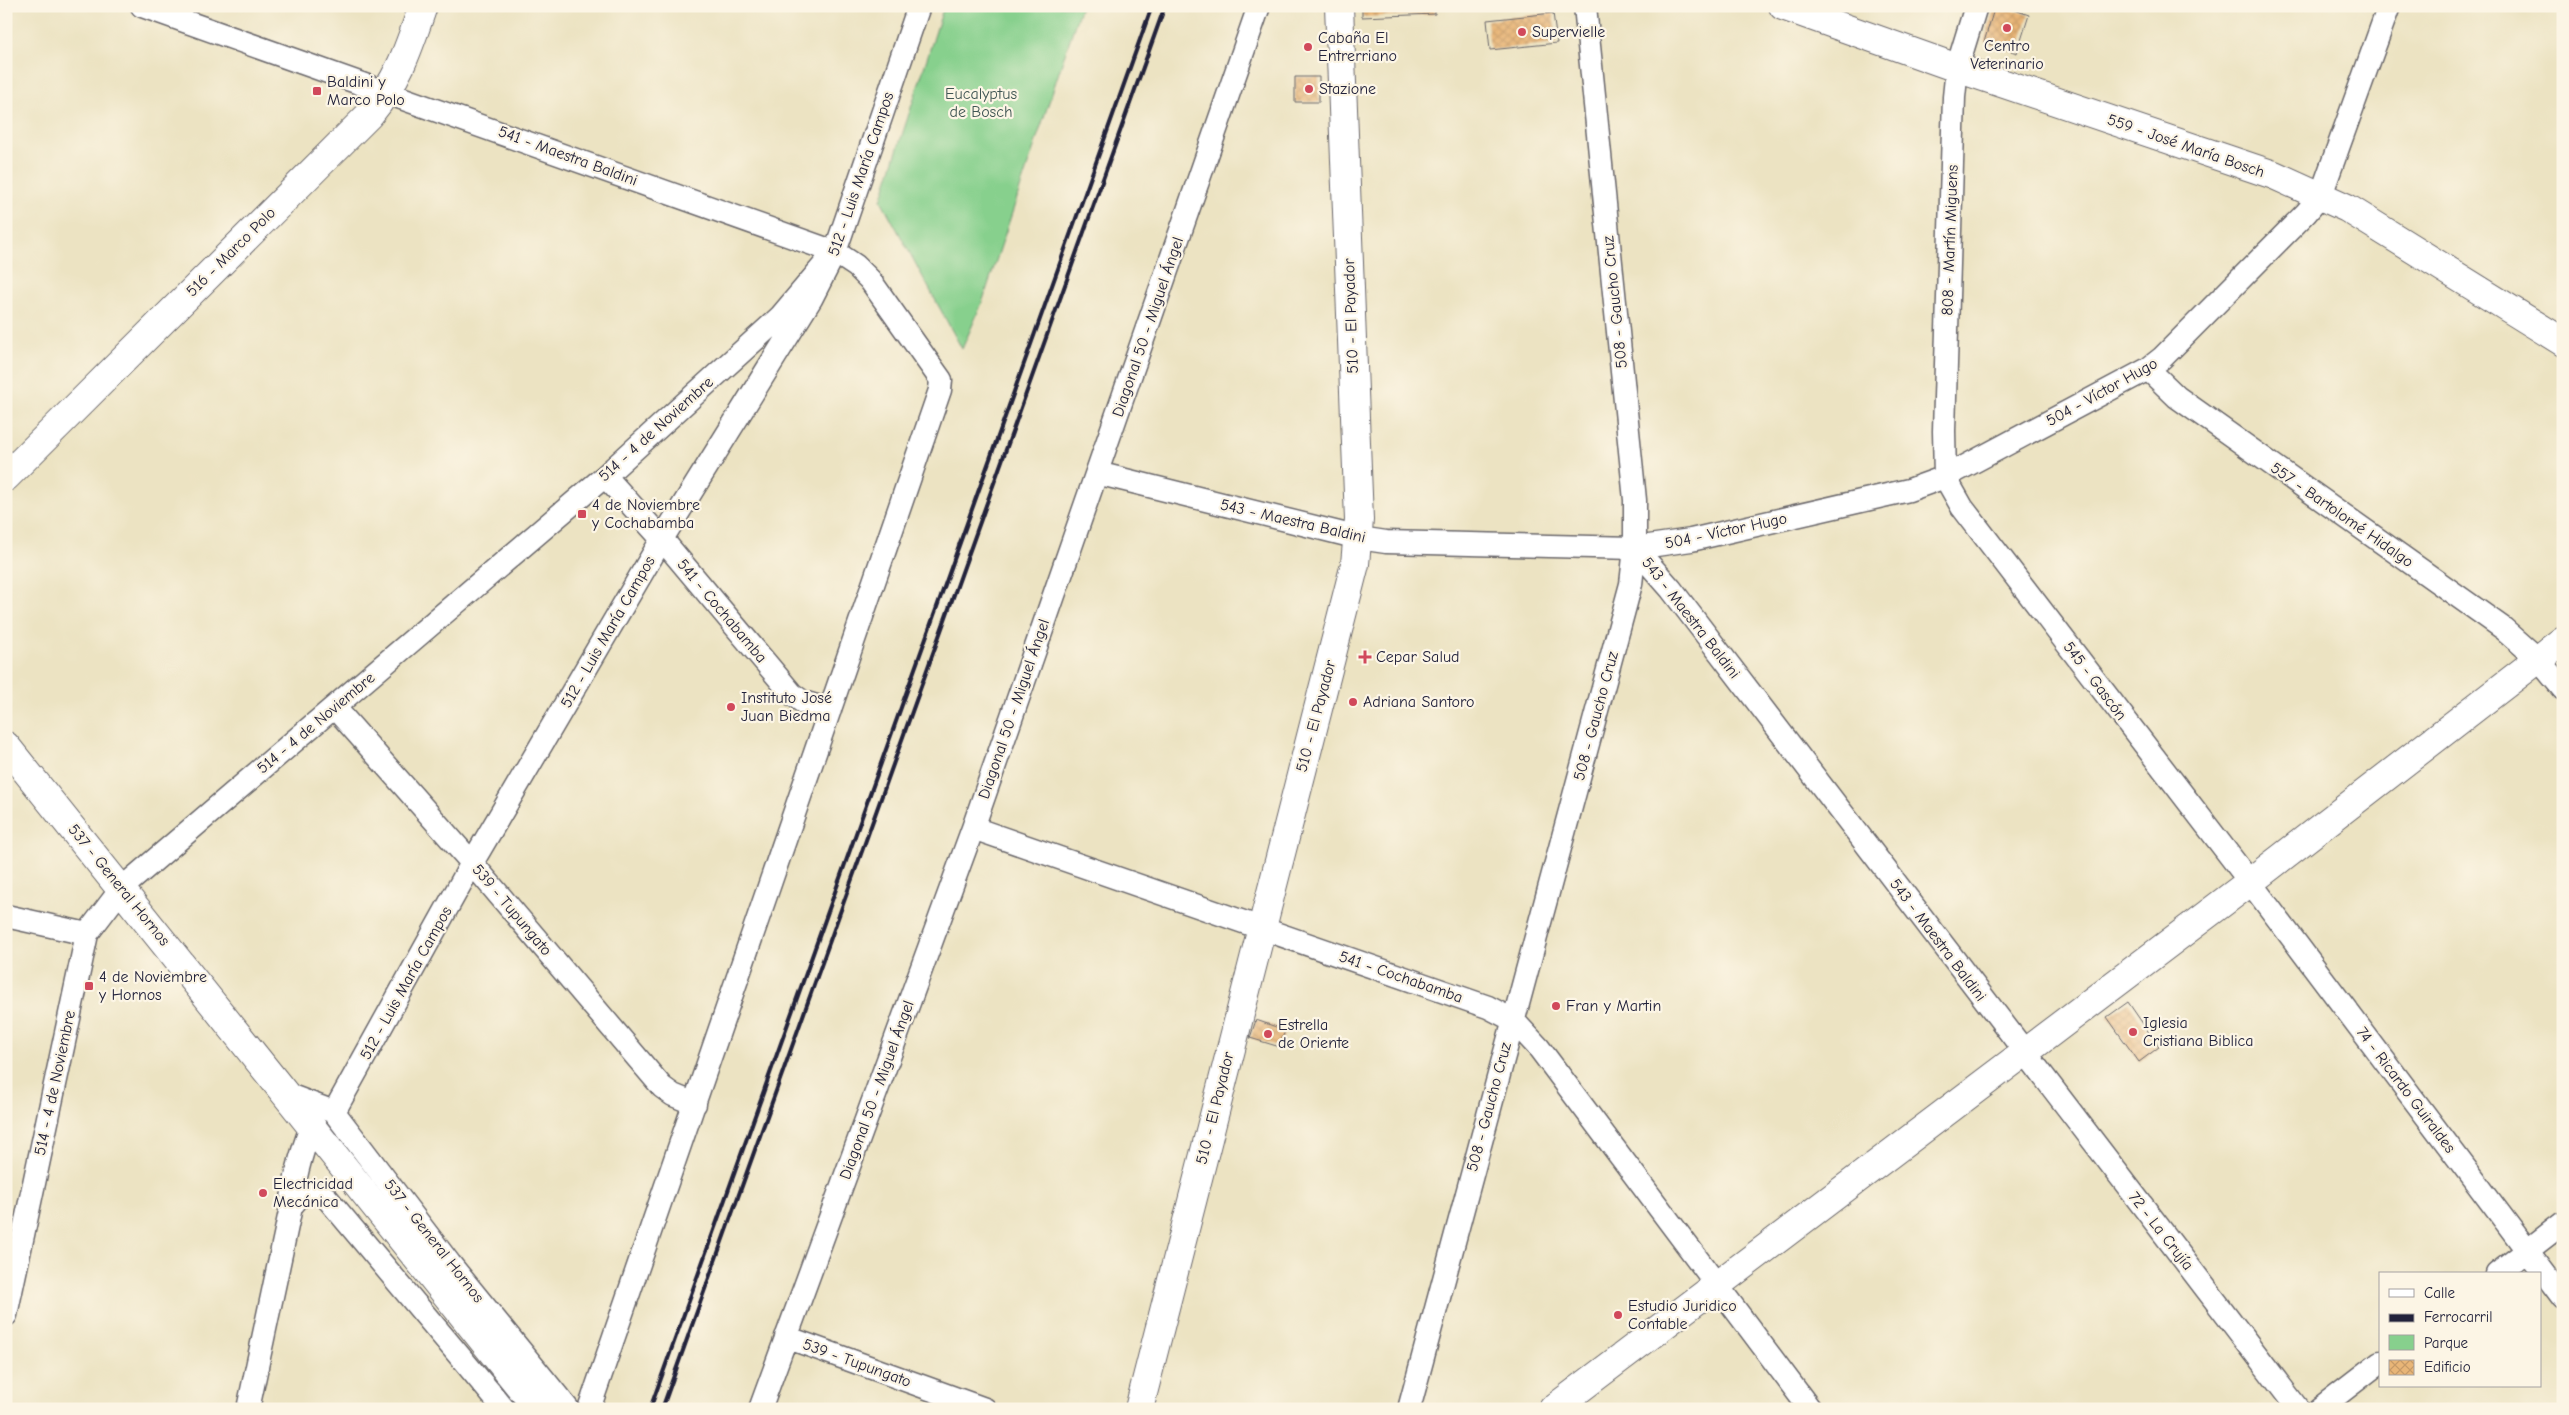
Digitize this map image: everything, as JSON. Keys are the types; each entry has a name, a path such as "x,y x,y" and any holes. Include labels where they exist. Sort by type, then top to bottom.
{"street":[{"name":"541 - Maestra Baldini","path":"142,6 835,252 856,266 870,280 941,380 940,390 830,710"},
{"name":"516 - Marco Polo","path":"6,477 369,115 388,92 403,65 423,6"},
{"name":"512 - Luis María Campos","path":"334,1112 472,863 662,539 794,330 835,252 919,6"},
{"name":"Diagonal 50 - Miguel Ángel","path":"760,1409 973,828 1259,6"},
{"name":"510 - El Payador","path":"1139,1409 1260,928 1356,564 1359,538 1339,6"},
{"name":"508 - Gaucho Cruz","path":"1409,1409 1512,1020 1628,599 1635,548 1635,500 1585,6"},
{"name":"559 - José María Bosch","path":"1783,6 1957,68 2274,175 2321,195 2347,208 2563,342"},
{"name":"808 - Martín Miguens","path":"1945,477 1944,422 1957,68 1976,6"},
{"name":"504 - Víctor Hugo","path":"1635,548 1691,540 1909,490 1945,477 2148,369 2162,358 2286,234 2321,195 2389,6"},
{"name":"514 - 4 de Noviembre","path":"6,1314 87,934 122,888 605,476 780,317 835,252"},
{"name":"557 - Bartolomé Hidalgo","path":"2148,369 2177,397 2504,629 2538,659 2563,689"},
{"name":"543 - Maestra Baldini","path":"1097,473 1359,538 1386,542 1635,548 1671,589 2024,1053"},
{"name":"541 - Cochabamba","path":"605,476 662,539 792,694 803,702 830,710"},
{"name":"545 - Gascón","path":"1945,477 1968,515 2250,882"},
{"path":"1553,1409 1717,1283 2250,882 2563,640"},
{"name":"539 - Tupungato","path":"335,708 472,863 662,1087 673,1095 694,1104"},
{"path":"589,1409 830,710"},
{"name":"537 - General Hornos","path":"6,746 122,888 311,1128 538,1409"},
{"name":"541 - Cochabamba","path":"973,828 1488,1007 1512,1020 1539,1048 1810,1409"},
{"name":"74 - Ricardo Guiraldes","path":"2250,882 2563,1298"},
{"path":"6,916 87,934"},
{"name":"72 - La Crujía","path":"2024,1053 2298,1409"},
{"path":"286,1094 334,1112"},
{"name":"537 - General Hornos","path":"334,1112 450,1264 568,1409"},
{"path":"248,1409 291,1207 294,1179 301,1153 311,1128"},
{"path":"291,1207 299,1195 309,1191 318,1192 326,1198 504,1409"},
{"path":"2500,1272 2563,1223"},
{"name":"539 - Tupungato","path":"786,1337 985,1409"},
{"path":"2319,1409 2379,1363"}],"green space":[{"name":"Eucalyptus de Bosch","path":"944,6 1081,6 982,303 962,349 881,200"}],"building":[{"path":"1362,6 1435,6 1435,14 1362,17"},
{"name":"Centro Veterinario","path":"1995,6 2003,6 2029,15 2017,53 1984,42"},
{"name":"Supervielle","path":"1553,13 1557,43 1490,50 1487,20"},
{"path":"1295,77 1319,77 1319,102 1295,102"},
{"name":"Iglesia Cristiana Biblica","path":"2128,1002 2159,1047 2139,1062 2107,1017"},
{"name":"Estrella de Oriente","path":"1256,1020 1285,1030 1280,1047 1250,1038"}],"railway":[{"path":"650,1409 1152,6"},
{"path":"662,1409 1165,6"}],"place":[{"name":"Centro Veterinario","path":"2007,28"},
{"name":"Supervielle","path":"1522,32"},
{"name":"Cabaña El Entrerriano","path":"1308,47"},
{"name":"Stazione","path":"1309,89"},
{"name":"Baldini y Marco Polo","path":"317,91"},
{"name":"4 de Noviembre y Cochabamba","path":"582,514"},
{"name":"Cepar Salud","path":"1365,657"},
{"name":"Adriana Santoro","path":"1353,702"},
{"name":"Instituto José Juan Biedma","path":"731,707"},
{"name":"4 de Noviembre y Hornos","path":"89,986"},
{"name":"Fran y Martin","path":"1556,1006"},
{"name":"Iglesia Cristiana Biblica","path":"2133,1032"},
{"name":"Estrella de Oriente","path":"1268,1034"},
{"name":"Electricidad Mecánica","path":"263,1193"},
{"name":"Estudio Juridico Contable","path":"1618,1315"}]}
